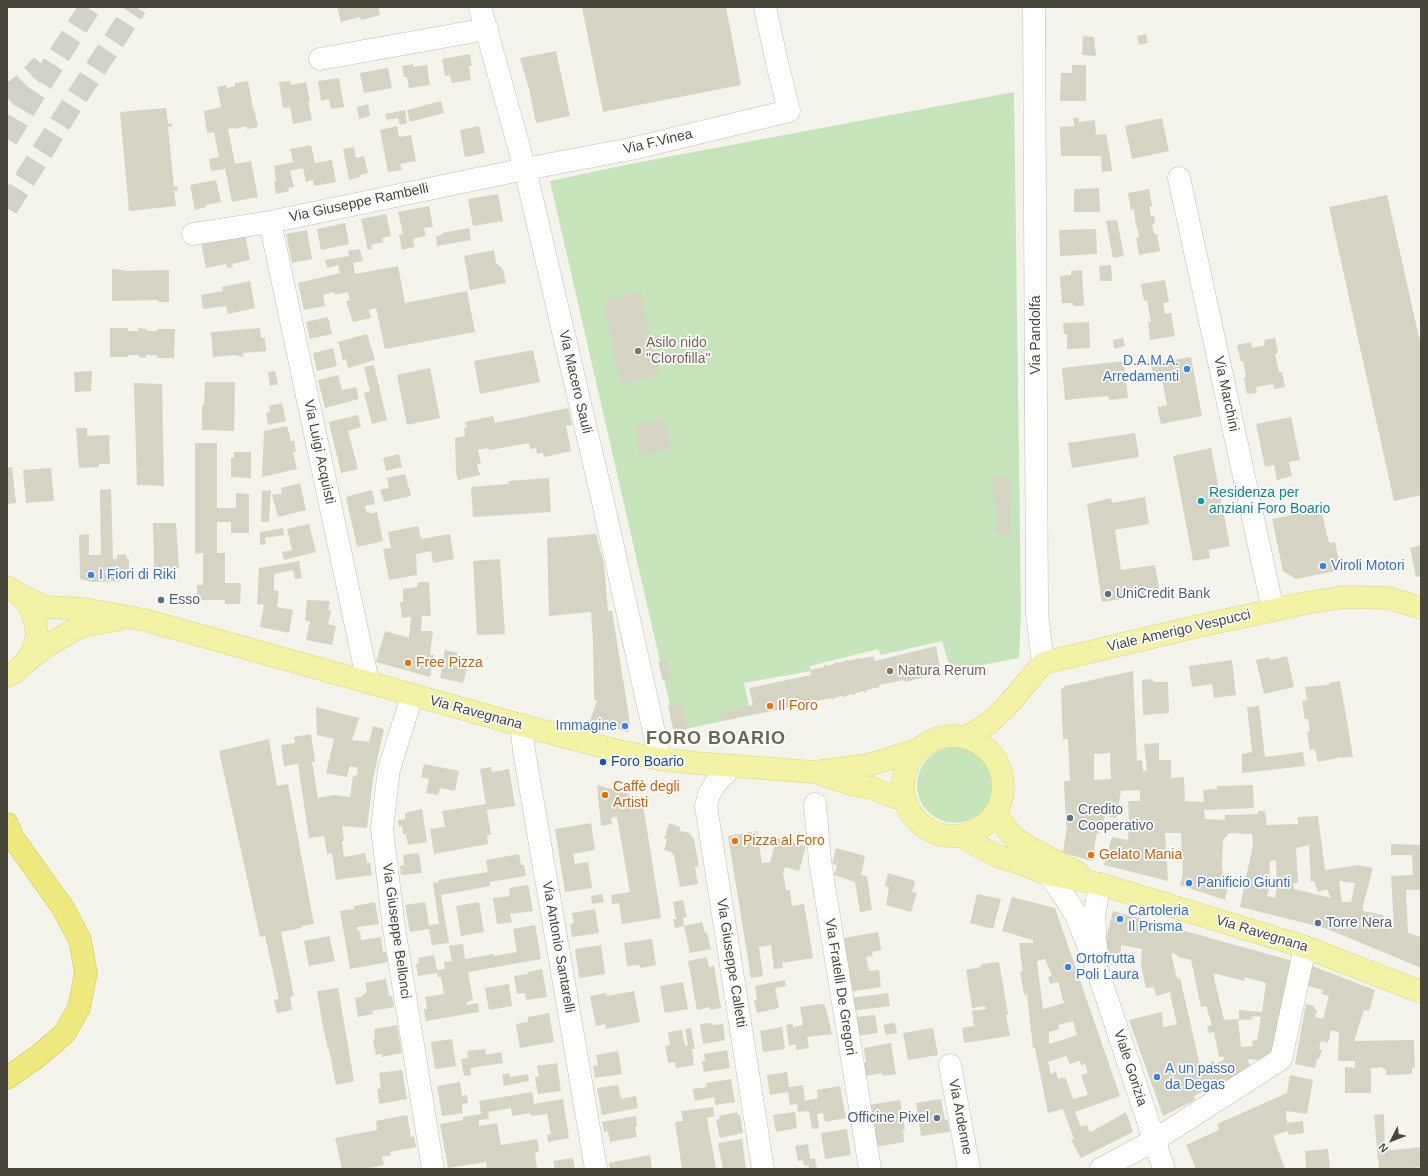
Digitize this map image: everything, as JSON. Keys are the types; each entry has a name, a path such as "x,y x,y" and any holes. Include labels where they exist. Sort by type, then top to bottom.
{"highway":[{"path":"7,824 13,838 37,869 66,914 80,940 86,973 79,1008 64,1034 37,1057 7,1078"},
{"path":"7,1066 37,1057"}],"main road":[{"path":"14,591 30,607 35,621 37,636 33,650 25,663"},
{"name":"Via Ravegnana","path":"14,591 45,607 84,609 145,620 368,682 412,696 618,751 696,763 814,772 868,765 917,750"},
{"name":"Viale Amerigo Vespucci","path":"1043,663 1273,610 1344,597 1389,598 1421,608"},
{"name":"Via Ravegnana","path":"7,676 14,673 45,648 81,626 115,620 145,620"},
{"path":"968,737 989,723 1007,706 1043,663"},
{"path":"948,735 968,737 985,746 994,755 1000,766 1004,778 1004,791 1001,803 996,814 986,825 974,833 960,836 936,834 916,820 909,811 905,800 903,786 904,773 909,761 917,750 930,741 948,735"},
{"name":"Via Ravegnana","path":"814,772 855,785 872,788 890,796 905,800"},
{"name":"Via Ravegnana","path":"996,814 1013,837 1030,848 1100,884"},
{"name":"Via Ravegnana","path":"960,836 997,856 1020,863 1047,874 1100,884 1305,947 1421,992"}],"street":[{"name":"Via Macero Sauli","path":"480,7 525,169 602,493 660,758"},
{"name":"Via F.Vinea","path":"525,169 631,149 789,111 765,7"},
{"name":"Via Pandolfa","path":"1034,7 1037,612 1043,663"},
{"path":"320,60 486,29"},
{"name":"Via Giuseppe Rambelli","path":"193,234 270,222 525,169"},
{"name":"Via Marchini","path":"1179,178 1273,610"},
{"name":"Via Luigi Acquisti","path":"270,222 368,682"},
{"name":"Via Giuseppe Bellonci","path":"412,696 389,768 382,828 394,928 433,1169"},
{"name":"Via Antonio Santarelli","path":"521,725 524,751 596,1169"},
{"name":"Via Giuseppe Calletti","path":"733,766 716,783 709,794 706,806 763,1169"},
{"name":"Via Fratelli De Gregori","path":"815,804 820,861 870,1169"},
{"name":"Viale Gorizia","path":"1047,874 1057,885 1076,915 1096,966 1164,1169"},
{"name":"Viale Gorizia","path":"1096,966 1094,915 1100,884"},
{"path":"1101,1169 1155,1140 1281,1059 1305,947"},
{"name":"Via Ardenne","path":"950,1065 969,1169"}],"green space":[{"path":"1014,92 1021,613 1019,658 951,671 942,641 881,655 878,649 810,666 811,671 744,683 751,715 676,731 550,181 635,163"},
{"path":"955,747 970,750 982,758 990,770 993,785 990,800 982,812 970,820 955,823 940,820 928,812 920,800 917,785 920,770 928,758 940,750"}],"building":[{"path":"337,7 378,7 380,15 361,20 360,17 341,22"},
{"path":"582,7 726,7 741,85 603,112"},
{"path":"1146,34 1148,43 1139,45 1137,36"},
{"path":"1083,36 1094,37 1096,56 1082,55"},
{"path":"556,51 570,116 536,123 529,89 520,58"},
{"path":"470,54 472,66 469,66 471,80 452,83 450,75 445,76 442,59"},
{"path":"413,64 413,67 427,65 430,85 409,88 407,77 404,77 402,66"},
{"path":"1072,65 1086,65 1086,101 1060,101 1061,73 1072,73"},
{"path":"388,68 392,88 364,93 360,73"},
{"path":"339,78 344,107 331,109 329,99 321,101 318,81"},
{"path":"248,81 258,127 247,129 246,126 228,129 235,164 251,161 258,197 232,202 225,169 211,171 209,159 219,157 214,132 207,133 204,111 221,107 217,87 226,85 227,88 235,86 235,83"},
{"path":"290,81 291,85 306,82 312,120 293,124 290,107 283,108 279,82"},
{"path":"441,101 444,113 410,122 407,110"},
{"path":"368,104 370,116 359,119 357,107"},
{"path":"166,108 168,124 171,123 172,127 168,127 174,187 177,186 178,191 174,191 176,206 129,211 120,112"},
{"path":"405,110 407,123 400,125 398,118 387,120 385,114"},
{"path":"1073,118 1079,118 1079,122 1095,120 1096,135 1106,134 1112,171 1102,172 1101,156 1061,156 1060,127 1074,126"},
{"path":"1162,118 1169,151 1132,159 1125,126"},
{"path":"397,126 399,137 411,135 416,161 400,164 402,170 388,172 380,130"},
{"path":"479,126 485,153 465,157 460,130"},
{"path":"311,145 315,163 332,160 336,182 314,186 313,180 306,182 303,168 290,171 294,187 288,188 289,191 276,194 274,166 293,162 290,149"},
{"path":"354,147 356,158 364,156 368,173 349,180 343,149"},
{"path":"216,180 221,202 206,205 206,207 195,210 190,185"},
{"path":"1099,188 1100,212 1074,212 1074,189"},
{"path":"1149,189 1152,206 1149,207 1151,216 1154,216 1155,223 1152,224 1154,234 1157,234 1160,251 1139,255 1136,238 1139,237 1134,209 1131,210 1128,193"},
{"path":"498,194 503,221 473,226 468,199"},
{"path":"1387,195 1421,346 1421,495 1394,501 1329,207"},
{"path":"429,206 433,227 424,228 426,236 413,239 415,247 402,250 399,235 403,234 398,212"},
{"path":"386,214 391,236 382,238 383,242 371,245 372,249 368,250 361,219"},
{"path":"1117,220 1124,256 1113,258 1106,221"},
{"path":"345,223 349,244 321,250 317,229"},
{"path":"469,228 471,240 437,246 436,236 442,235 442,233"},
{"path":"1096,229 1097,254 1060,256 1059,230"},
{"path":"307,230 312,259 292,263 286,234"},
{"path":"245,235 250,260 232,264 233,267 227,268 226,264 206,268 201,243"},
{"path":"360,249 363,261 353,263 355,274 398,266 405,303 467,291 475,332 385,349 376,308 369,310 371,318 353,322 346,301 350,300 348,292 335,295 334,292 323,295 325,306 304,310 298,283 340,273 338,265 327,268 325,260 349,256 348,251"},
{"path":"494,250 496,263 503,269 506,283 470,290 464,256"},
{"path":"1111,265 1112,281 1100,281 1099,266"},
{"path":"112,269 124,271 169,270 169,302 158,302 158,300 112,301"},
{"path":"1082,270 1084,306 1073,306 1073,303 1062,303 1060,276 1071,275 1071,271"},
{"path":"1165,280 1169,302 1163,303 1165,314 1171,313 1175,336 1150,340 1148,322 1151,322 1147,300 1144,301 1141,284"},
{"path":"250,281 255,308 228,314 226,306 203,309 201,295 223,291 222,287"},
{"path":"640,292 659,376 621,384 602,300"},
{"path":"328,317 332,334 310,339 306,322"},
{"path":"1089,322 1090,348 1067,349 1067,334 1064,334 1063,323"},
{"path":"110,328 128,328 128,331 138,331 138,328 147,329 147,331 157,331 157,329 175,329 174,358 157,358 157,355 146,355 146,358 139,357 138,355 128,355 128,357 110,357"},
{"path":"260,328 261,338 265,338 266,351 243,353 243,357 235,355 213,357 211,332"},
{"path":"367,334 375,360 348,368 346,359 343,360 338,342"},
{"path":"1123,338 1125,346 1114,349 1113,340"},
{"path":"1275,338 1278,353 1275,354 1279,372 1282,372 1285,387 1274,389 1273,384 1256,387 1257,393 1247,394 1243,361 1241,362 1237,345 1251,342 1252,348 1265,345 1264,340"},
{"path":"333,348 337,366 317,371 313,353"},
{"path":"533,350 540,382 480,394 474,361"},
{"path":"1191,357 1202,416 1161,424 1157,407 1167,405 1162,380 1155,381 1151,364"},
{"path":"1124,361 1128,398 1109,400 1108,396 1065,400 1062,368"},
{"path":"374,365 387,420 372,424 364,393 370,391 364,367"},
{"path":"430,368 440,418 407,425 397,375"},
{"path":"92,371 91,391 75,392 74,372"},
{"path":"275,371 278,384 270,386 268,372"},
{"path":"338,375 342,390 356,387 359,399 325,408 318,380"},
{"path":"205,382 235,382 234,431 202,430 202,405 204,405"},
{"path":"134,383 162,384 164,486 137,485"},
{"path":"282,403 286,421 268,425 266,413 270,412 269,406"},
{"path":"568,408 572,425 566,426 571,451 544,457 543,453 537,454 536,448 530,449 529,443 489,450 488,448 478,450 481,464 477,464 480,475 458,480 456,473 455,438 465,436 464,428 467,428 465,422 493,416 495,423"},
{"path":"358,415 361,427 348,431 358,469 341,473 329,422"},
{"path":"1291,417 1300,460 1289,462 1292,476 1277,480 1274,465 1265,467 1256,424"},
{"path":"664,419 671,449 641,456 634,426"},
{"path":"287,426 291,441 294,441 296,452 293,452 297,469 262,477 264,431"},
{"path":"76,428 87,428 87,436 109,435 110,464 99,464 99,467 79,468"},
{"path":"1135,433 1139,457 1072,468 1068,443"},
{"path":"195,443 217,443 217,508 236,508 236,493 249,494 249,533 231,533 231,522 217,522 217,553 225,553 225,583 241,583 240,604 225,604 225,600 197,600 197,585 203,585 203,553 195,554"},
{"name":"Residenza per anziani Foro Boario","path":"1211,448 1230,546 1209,550 1210,558 1193,561 1173,456"},
{"path":"234,452 251,452 251,478 231,477 231,458 234,458"},
{"path":"399,454 402,467 386,471 383,458"},
{"path":"12,467 16,503 7,504 7,468"},
{"path":"51,468 54,501 26,503 23,470"},
{"path":"405,474 411,496 384,502 380,490 389,488 387,478"},
{"path":"992,477 1010,477 1011,534 997,535 996,502 993,502"},
{"path":"549,478 551,512 473,517 471,487 509,484 508,481"},
{"path":"300,483 306,510 278,517 272,495 282,493 281,488"},
{"path":"111,489 113,559 117,559 117,555 126,554 127,559 129,559 129,581 93,582 80,579 79,535 89,534 89,555 101,555 100,490"},
{"path":"271,490 269,522 261,522 262,491"},
{"path":"372,490 375,504 365,506 367,513 370,512 370,514 377,512 383,541 357,547 346,497"},
{"path":"1145,497 1149,524 1115,530 1121,570 1155,565 1160,593 1102,602 1087,504 1111,498 1112,503"},
{"path":"1321,509 1329,543 1335,542 1341,570 1296,579 1283,571 1272,519"},
{"path":"153,523 176,523 179,568 154,569"},
{"path":"309,524 316,552 284,560 282,552 292,550 287,529"},
{"path":"418,526 421,539 450,534 454,559 433,563 431,551 416,554 417,575 389,580 383,549 391,548 388,532"},
{"path":"283,528 284,535 265,538 266,544 260,545 260,532"},
{"path":"596,534 604,564 608,611 612,611 630,723 628,732 590,721 597,700 594,700 591,612 549,616 547,538"},
{"path":"1421,545 1421,576 1416,577 1410,548"},
{"path":"500,559 505,634 477,635 473,561"},
{"path":"299,561 302,578 295,579 293,570 274,574 274,590 279,591 277,607 293,610 289,633 260,627 264,605 257,604 259,568"},
{"path":"418,582 429,582 431,616 422,616 421,631 433,631 430,655 434,655 430,677 376,662 385,631 409,638 411,617 402,618 400,602 403,602 403,589 417,587"},
{"path":"307,600 330,601 328,610 331,611 328,624 336,626 332,645 306,640 310,622 305,620"},
{"path":"936,646 941,673 905,682 904,680 879,685 880,687 866,690 865,693 863,691 854,695 852,694 845,696 844,698 842,696 834,698 833,700 831,698 816,700 791,705 792,707 721,721 720,713 753,705 749,688 811,675 810,670 824,667 824,664 827,666 834,664 835,662 838,663 845,661 847,659 848,661 858,657 859,659 873,656 875,661"},
{"path":"445,650 458,653 455,666 467,669 463,683 440,678"},
{"path":"1287,656 1294,687 1264,694 1256,660 1269,657 1270,660"},
{"path":"667,660 671,679 663,681 658,662"},
{"path":"1232,660 1236,695 1214,698 1212,684 1192,687 1189,666"},
{"path":"1133,671 1137,761 1142,760 1143,771 1147,771 1144,744 1159,743 1159,760 1171,760 1171,778 1184,777 1185,801 1204,802 1203,790 1217,789 1217,786 1253,785 1254,808 1204,810 1205,819 1225,820 1225,815 1258,814 1258,811 1265,811 1267,825 1298,824 1298,817 1318,816 1325,870 1358,865 1373,868 1363,911 1384,915 1382,924 1394,928 1391,876 1413,875 1412,855 1391,855 1391,844 1421,845 1421,890 1406,890 1408,933 1421,937 1421,968 1325,928 1240,907 1253,844 1252,834 1229,833 1223,840 1223,883 1228,884 1225,900 1180,885 1183,873 1181,833 1165,833 1168,881 1104,865 1112,837 1128,840 1128,801 1140,801 1140,790 1121,791 1116,818 1105,816 1100,833 1097,833 1092,861 1063,853 1067,826 1064,781 1070,781 1068,739 1063,739 1061,690 1065,686","holes":["1110,753 1111,779 1094,780 1094,754","1309,845 1311,882 1314,881 1318,892 1327,889 1331,898 1294,889 1293,883 1298,883 1296,848","1276,860 1277,886 1275,898 1267,896 1269,888 1267,887 1270,861","1339,881 1355,883 1351,902 1342,902"]},
{"path":"1153,679 1153,682 1168,682 1169,713 1143,715 1142,680"},
{"path":"1340,681 1353,757 1342,757 1318,762 1315,749 1310,750 1307,732 1310,731 1308,719 1305,719 1302,701 1307,700 1305,687 1329,685 1329,683"},
{"path":"681,702 687,729 674,733 668,705"},
{"path":"1259,706 1265,757 1303,752 1305,766 1242,773 1242,754 1252,752 1247,707"},
{"path":"316,707 359,718 352,740 369,742 373,726 384,729 373,779 367,828 342,826 344,857 365,853 367,863 370,863 372,875 336,880 332,853 327,854 324,836 309,838 298,764 284,766 281,745 295,743 294,737 311,734 315,762 312,762 318,798 333,795 350,797 353,776 357,775 358,768 350,766 347,777 326,773 334,739 317,735"},
{"path":"269,739 277,786 288,784 314,924 281,932 294,996 290,997 292,1010 277,1013 274,1000 279,999 265,936 260,937 219,751"},
{"path":"424,764 459,771 455,791 440,788 438,795 426,793 429,779 421,777"},
{"path":"491,767 492,772 509,769 515,806 487,810 491,835 487,835 488,844 434,854 430,829 445,827 442,811 486,804 480,769"},
{"path":"597,785 642,798 661,918 622,924 619,903 612,904 611,895 630,892 617,817 611,818 612,824 601,826"},
{"path":"422,809 427,842 408,845 406,834 403,834 402,826 399,827 398,820 405,819 405,813"},
{"path":"591,823 595,850 573,854 575,864 588,862 592,888 565,892 555,829"},
{"path":"669,823 680,827 680,831 689,833 694,839 699,867 695,867 698,884 680,887 674,855 671,852 664,850 667,839 664,839"},
{"path":"757,831 762,863 770,862 777,838 806,846 799,871 785,867 783,873 786,890 790,890 792,906 804,904 813,958 782,963 783,968 774,969 771,945 759,947 763,976 751,978 728,836"},
{"path":"836,848 865,856 861,875 867,876 872,910 860,912 855,882 834,875 837,865 832,864"},
{"path":"419,853 422,873 401,875 400,866 404,865 403,855"},
{"path":"519,854 521,865 524,865 526,876 490,882 490,886 441,895 449,943 432,945 429,929 410,932 405,905 425,902 429,925 439,924 433,883 439,882 438,880 488,872 486,860"},
{"path":"888,873 915,881 912,892 917,893 911,912 886,905 889,887 885,886"},
{"path":"528,885 533,911 510,914 512,922 497,924 493,898 510,896 509,888"},
{"path":"602,894 604,902 592,904 591,896"},
{"path":"977,894 1001,899 993,929 970,923"},
{"path":"1012,897 1055,908 1120,1096 1075,1112 1081,1127 1087,1125 1089,1131 1091,1132 1126,1112 1133,1132 1081,1158 1071,1140 1074,1139 1063,1109 1048,1113 1035,1048 1033,1048 1027,994 1024,995 1020,972 1023,971 1019,943 1033,943 1033,940 1002,931","holes":["1045,959 1052,976 1048,977 1050,984 1058,982 1064,1003 1043,1009 1037,961","1073,1021 1077,1035 1049,1044 1049,1032 1059,1029 1058,1025","1066,1056 1070,1064 1080,1061 1081,1065 1085,1064 1088,1073 1081,1075 1088,1095 1073,1099 1065,1077 1058,1079 1056,1072 1051,1074 1048,1062"]},
{"path":"683,900 687,917 683,918 684,926 675,928 673,919 676,919 673,902"},
{"path":"375,902 379,924 357,927 358,932 360,931 361,940 381,937 383,952 386,952 388,962 350,969 340,911 354,909 354,906"},
{"path":"479,902 484,932 461,936 456,906"},
{"path":"595,909 599,933 572,937 570,924 574,923 572,913"},
{"path":"1113,911 1293,961 1270,1061 1248,1059 1251,1072 1239,1075 1194,1096 1195,1100 1163,1116 1129,1020 1162,1012 1163,1027 1177,1024 1170,992 1156,996 1154,987 1146,988 1141,966 1142,949 1121,945 1121,962 1110,965 1106,939","holes":["1171,953 1177,955 1178,957 1191,960 1201,1007 1206,1006 1212,1025 1207,1026 1209,1033 1214,1032 1219,1057 1223,1056 1224,1060 1215,1064 1214,1061 1210,1062 1211,1066 1201,1070 1180,978 1177,979","1213,973 1245,981 1244,977 1266,983 1262,1012 1239,1010 1239,1020 1253,1019 1252,1016 1261,1017 1257,1040 1252,1041 1253,1046 1241,1047 1238,1019 1224,1020"]},
{"path":"702,922 705,933 707,933 711,949 690,953 684,926"},
{"path":"535,925 541,959 468,972 473,1000 467,1002 467,1005 478,1003 479,1012 426,1021 424,1009 427,1009 425,997 444,994 441,977 438,977 437,973 418,976 416,964 419,963 418,958 434,955 437,970 445,969 444,962 452,961 449,946 463,944 465,959 517,952 513,929"},
{"path":"878,932 881,950 872,952 873,956 866,957 869,971 879,970 881,987 848,992 838,939"},
{"path":"329,936 335,961 309,966 304,941"},
{"path":"652,939 656,965 640,968 640,965 627,966 624,943"},
{"path":"601,945 605,974 579,978 575,949"},
{"path":"707,957 709,967 714,966 721,1008 710,1010 710,1007 697,1010 688,961"},
{"path":"999,962 1008,1014 1006,1015 1010,1036 964,1043 962,1028 974,1026 972,1011 986,1009 985,1006 972,1008 966,970 981,967 981,964"},
{"path":"1312,966 1375,990 1369,1011 1364,1010 1354,1041 1414,1040 1415,1068 1412,1068 1412,1074 1386,1075 1386,1069 1383,1069 1383,1067 1371,1068 1371,1093 1345,1093 1345,1067 1355,1068 1355,1061 1338,1061 1339,1032 1331,1030 1328,1043 1321,1041 1319,1049 1322,1050 1319,1059 1317,1059 1315,1068 1295,1064 1306,1004 1314,1006 1314,1009 1317,1010 1315,1017 1323,1019 1329,996 1322,994 1323,990 1307,986"},
{"path":"542,969 547,997 526,1000 525,993 517,994 514,976 528,974 528,972"},
{"path":"386,979 389,996 392,996 394,1007 372,1011 373,1014 358,1017 355,998 361,997 367,991 365,983"},
{"path":"785,980 786,986 775,988 779,1008 757,1013 754,1000 757,1000 755,986"},
{"path":"683,982 688,1009 665,1013 660,986"},
{"path":"509,984 512,1006 489,1010 485,988"},
{"path":"338,988 354,1081 336,1085 323,1027 317,991"},
{"path":"634,991 640,1022 606,1029 605,1024 596,1026 590,996 606,993 607,996"},
{"path":"888,993 890,1006 852,1011 850,998"},
{"path":"820,1004 824,1005 826,1008 832,1034 807,1037 809,1048 796,1050 796,1044 789,1046 786,1025 793,1024 793,1027 803,1025 800,1007"},
{"path":"549,1013 554,1042 520,1048 516,1024 528,1022 528,1017"},
{"path":"875,1015 878,1033 856,1036 856,1017"},
{"path":"711,1023 712,1025 723,1024 725,1040 703,1044 700,1024"},
{"path":"895,1023 897,1033 886,1035 883,1025"},
{"path":"397,1025 402,1053 382,1057 382,1054 376,1055 373,1040 375,1040 374,1029"},
{"path":"782,1027 785,1049 763,1052 760,1031"},
{"path":"691,1028 695,1049 692,1049 694,1065 676,1068 675,1062 668,1063 665,1046 670,1045 668,1032 682,1030 685,1046 688,1045 685,1029"},
{"path":"933,1028 938,1055 908,1060 903,1033"},
{"path":"452,1039 456,1066 435,1069 431,1042"},
{"path":"891,1043 896,1074 883,1076 882,1073 865,1076 863,1063 866,1062 864,1048"},
{"path":"485,1049 486,1055 501,1052 503,1063 470,1068 471,1075 464,1076 461,1059 468,1058 467,1051"},
{"path":"727,1050 730,1068 704,1072 702,1061 705,1061 704,1054"},
{"path":"618,1051 622,1074 595,1078 593,1066 598,1065 596,1055"},
{"path":"557,1063 561,1091 538,1094 535,1077 539,1076 537,1066"},
{"path":"402,1070 407,1099 379,1104 377,1089 381,1088 379,1073"},
{"path":"787,1072 789,1087 803,1085 805,1101 818,1098 817,1090 840,1086 846,1118 825,1122 823,1113 817,1114 819,1128 812,1129 809,1111 798,1112 797,1104 790,1105 788,1092 770,1095 767,1075"},
{"path":"509,1073 510,1077 528,1074 529,1081 504,1086 502,1075"},
{"path":"1290,1075 1313,1080 1307,1114 1286,1111 1287,1123 1303,1121 1304,1133 1289,1135 1287,1131 1273,1136 1285,1169 1196,1169 1186,1145 1219,1130 1217,1124 1287,1093"},
{"path":"731,1079 735,1102 715,1105 714,1097 695,1101 693,1089 707,1087 706,1083"},
{"path":"460,1082 462,1096 467,1095 468,1103 462,1104 463,1113 442,1116 437,1086"},
{"path":"618,1085 621,1099 636,1096 638,1108 602,1115 597,1088"},
{"path":"532,1092 534,1104 563,1099 569,1138 548,1142 547,1135 551,1134 547,1114 531,1116 530,1113 512,1116 511,1108 488,1112 489,1119 479,1120 479,1126 497,1123 501,1145 537,1139 539,1152 535,1153 537,1169 487,1169 486,1162 448,1168 440,1124 463,1120 463,1117 481,1114 479,1101"},
{"path":"941,1099 945,1120 948,1120 950,1132 921,1136 916,1103"},
{"path":"900,1100 905,1130 903,1130 904,1142 875,1147 869,1105"},
{"path":"713,1107 714,1116 707,1118 716,1169 682,1169 675,1122 683,1121 681,1111"},
{"path":"737,1112 737,1115 740,1115 743,1133 720,1138 716,1120 720,1119 719,1116"},
{"path":"795,1112 797,1128 776,1132 773,1115"},
{"path":"1384,1114 1385,1151 1421,1147 1421,1167 1379,1169 1374,1115"},
{"path":"407,1115 411,1137 414,1136 416,1147 390,1152 391,1155 382,1157 384,1165 364,1169 342,1169 335,1138 377,1130 376,1121"},
{"path":"636,1116 637,1126 635,1127 637,1137 610,1142 608,1131 604,1132 602,1122"},
{"path":"847,1129 851,1155 825,1159 821,1133"},
{"path":"742,1139 746,1169 723,1169 718,1143"},
{"path":"808,1144 810,1159 815,1158 817,1169 803,1169 809,1167 809,1165 804,1166 803,1160 798,1161 795,1146"},
{"path":"1328,1149 1330,1169 1306,1169 1305,1151"},
{"path":"650,1155 652,1169 610,1169 609,1163"},
{"path":"573,1158 575,1169 555,1169 553,1161"}],"tunnel":[{"path":"7,139 90,7"},
{"path":"7,208 136,7"},
{"path":"7,97 23,84 42,65"}],"place":[{"name":"Asilo nido \"Clorofilla\"","path":"638,351"},
{"name":"D.A.M.A. Arredamenti","path":"1187,369"},
{"name":"Residenza per anziani Foro Boario","path":"1201,501"},
{"name":"Viroli Motori","path":"1323,566"},
{"name":"I Fiori di Riki","path":"91,575"},
{"name":"UniCredit Bank","path":"1108,594"},
{"name":"Esso","path":"161,600"},
{"name":"Free Pizza","path":"408,663"},
{"name":"Natura Rerum","path":"890,671"},
{"name":"Il Foro","path":"770,706"},
{"name":"Immagine","path":"625,726"},
{"name":"Foro Boario","path":"603,762"},
{"name":"Caffè degli Artisti","path":"605,795"},
{"name":"Credito Cooperativo","path":"1070,818"},
{"name":"Pizza al Foro","path":"735,841"},
{"name":"Gelato Mania","path":"1091,855"},
{"name":"Panificio Giunti","path":"1189,883"},
{"name":"Cartoleria Il Prisma","path":"1120,919"},
{"name":"Torre Nera","path":"1318,923"},
{"name":"Ortofrutta Poli Laura","path":"1068,967"},
{"name":"A un passo da Degas","path":"1157,1077"},
{"name":"Officine Pixel","path":"937,1118"}],"district":[{"name":"FORO BOARIO","path":"716,739"}]}
